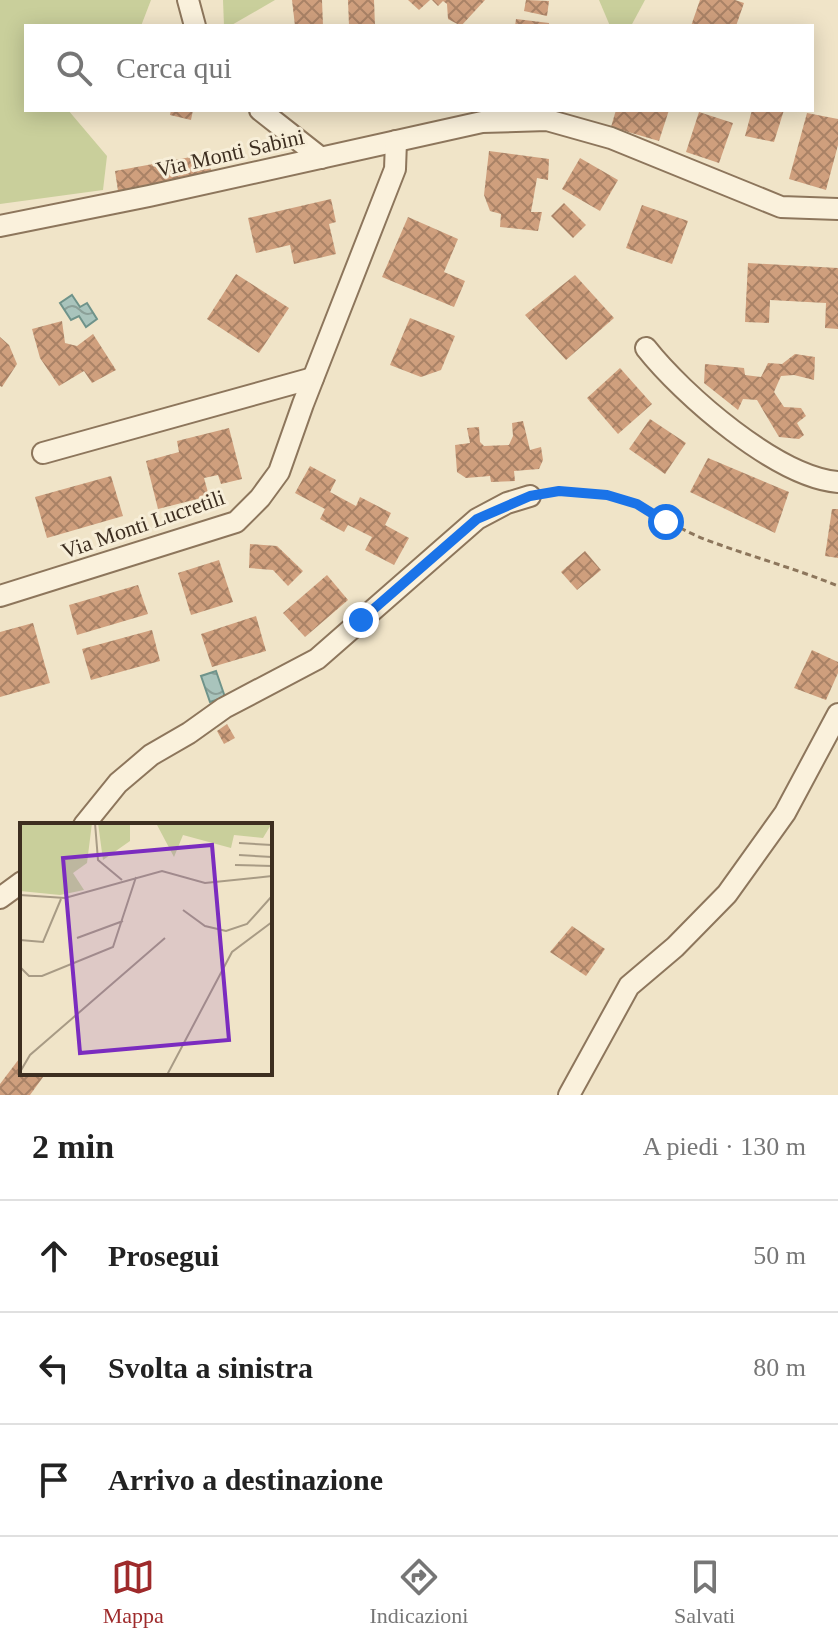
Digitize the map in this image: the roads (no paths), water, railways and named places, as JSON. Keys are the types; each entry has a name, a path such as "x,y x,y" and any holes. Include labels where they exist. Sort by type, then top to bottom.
{"street":[{"path":"188,0 194,24"},
{"path":"263,112 321,158"},
{"name":"Via Monti Sabini","path":"0,226 482,122 547,120 611,138 781,207 838,209"},
{"name":"Via Monti Lucretili","path":"0,596 236,522 260,498 279,472 395,169 396,141"},
{"path":"646,348 666,373 719,420 807,476 838,482"},
{"path":"43,453 313,378"},
{"path":"86,823 118,783 151,755 224,708 317,659 477,519 530,496"},
{"path":"569,1095 629,986 675,947 727,894 785,813 838,714"},
{"path":"0,898 20,883"}],"water":[{"path":"72,295 80,307 87,303 97,319 86,327 79,316 71,320 60,303"},
{"path":"216,671 225,697 210,702 201,676"}]}
